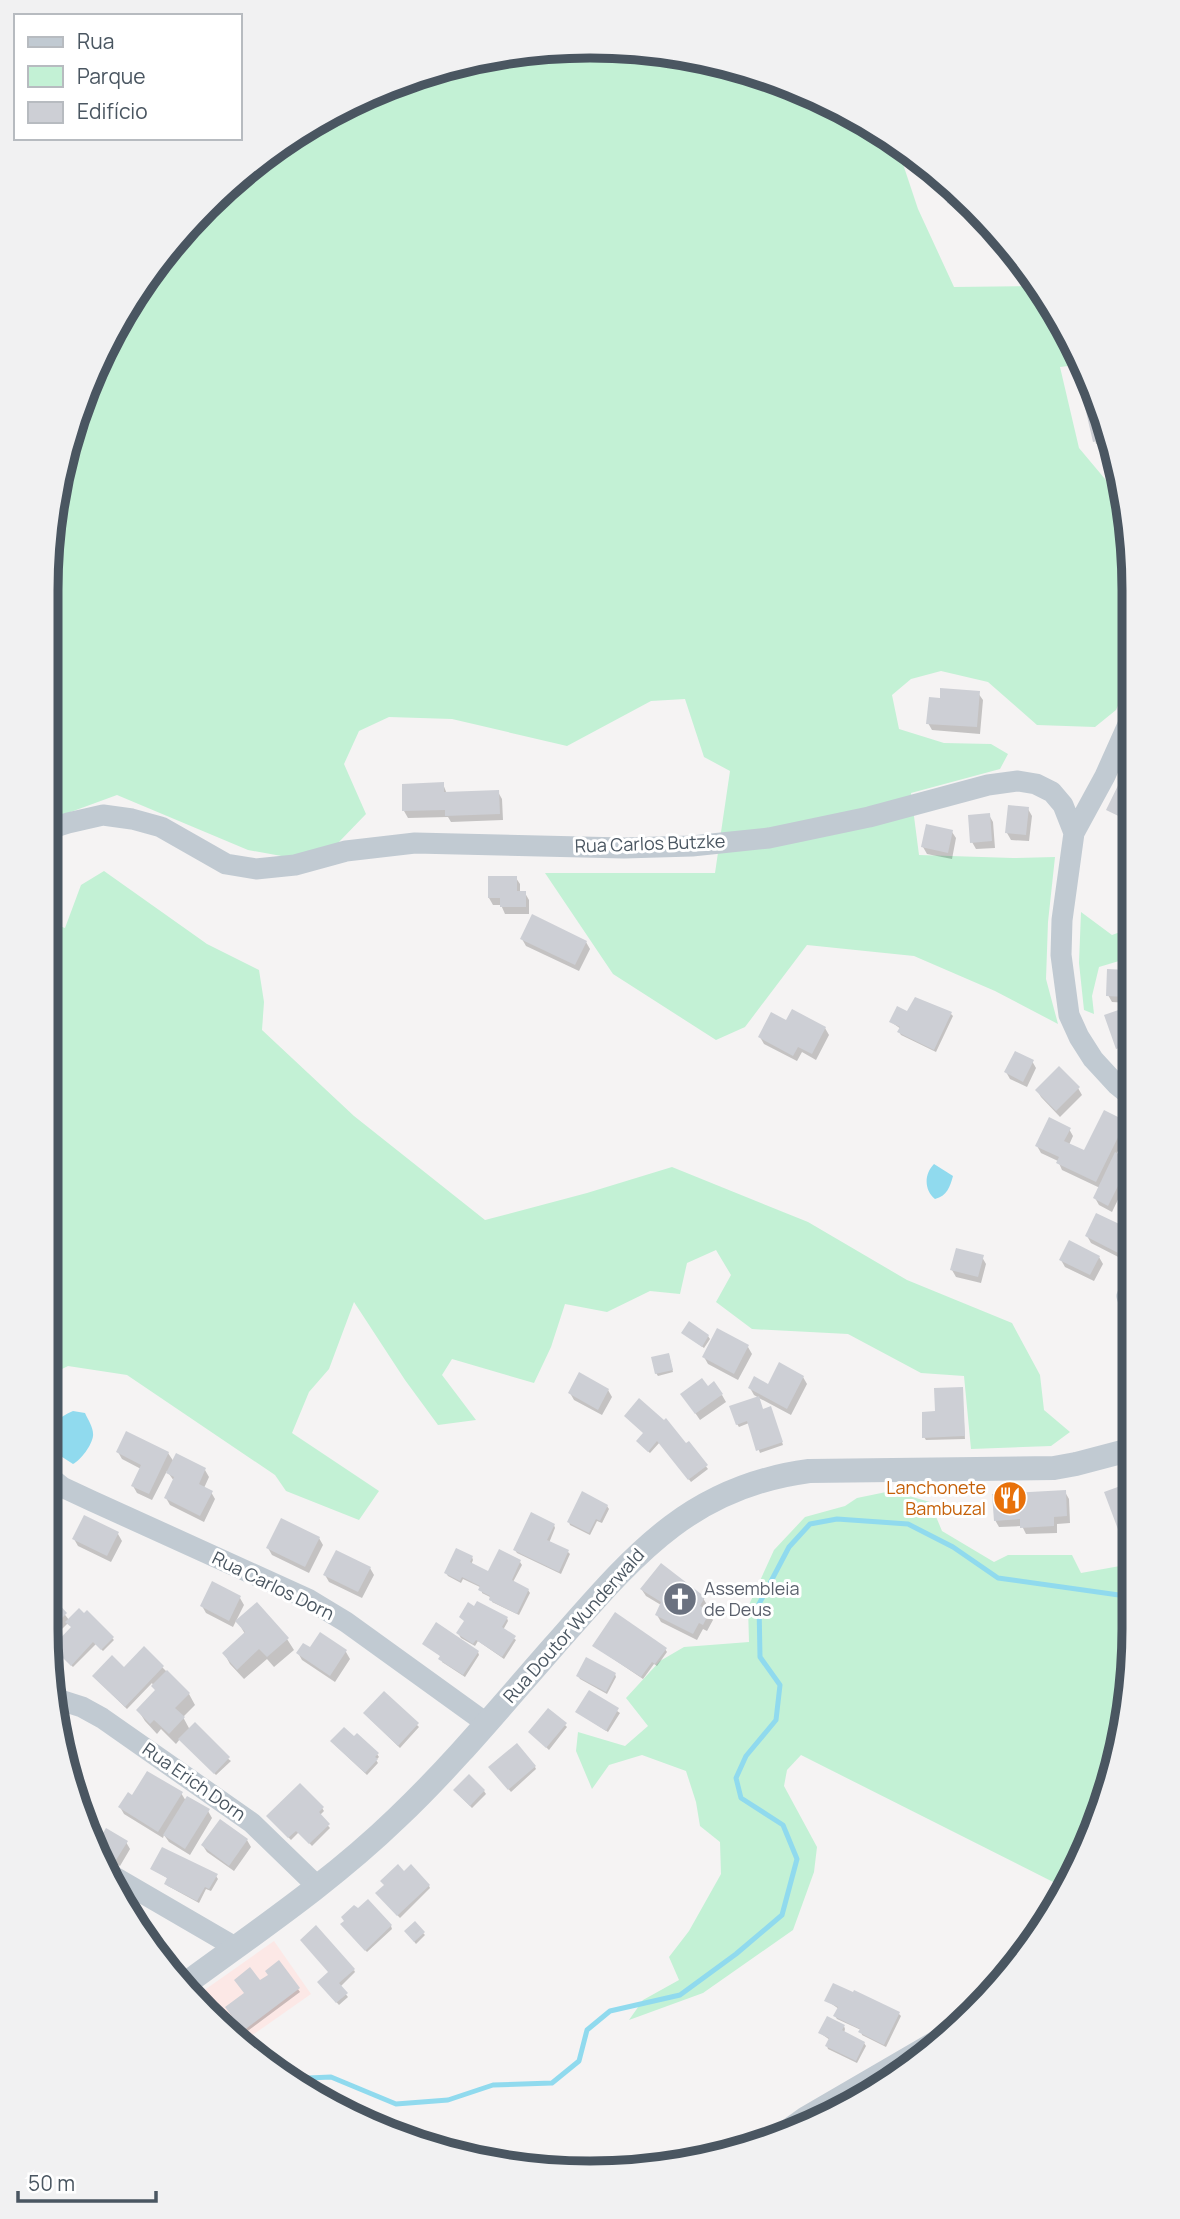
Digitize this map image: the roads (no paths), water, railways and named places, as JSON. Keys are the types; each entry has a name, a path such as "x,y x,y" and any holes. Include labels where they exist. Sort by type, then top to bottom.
{"street":[{"path":"1122,738 1074,833 1062,920 1061,956 1069,1016 1093,1059 1122,1089"},
{"name":"Rua Carlos Butzke","path":"58,826 103,815 132,819 161,827 226,864 256,869 295,865 345,851 415,844 624,848 692,846 769,838 869,817 988,785 1018,781 1036,784 1052,792 1063,805 1074,833"},
{"name":"Rua Doutor Wunderwald","path":"190,1980 317,1886 397,1819 617,1574 647,1545 689,1514 745,1485 781,1474 809,1471 1054,1468 1122,1452"},
{"name":"Rua Carlos Dorn","path":"58,1484 308,1599 346,1622 486,1723"},
{"name":"Rua Erich Dorn","path":"62,1701 102,1718 252,1823 317,1886"},
{"path":"122,1881 235,1947"},
{"path":"828,2104 896,2064"}],"water":[{"path":"934,1164 953,1176 947,1190 935,1199 927,1182 928,1172"},
{"path":"73,1411 85,1413 92,1427 92,1440 88,1448 73,1464 58,1454 58,1420"}],"waterway":[{"path":"304,2078 331,2077 396,2104 448,2100 493,2085 552,2083 579,2061 587,2030 610,2011 680,1995 736,1954 782,1915 797,1859 783,1825 741,1798 736,1778 746,1756 776,1720 780,1685 760,1657 759,1604 789,1547 810,1524 837,1519 908,1524 953,1547 998,1578 1122,1595"}],"place":[{"name":"Lanchonete Bambuzal","path":"1010,1498"},
{"name":"Assembleia de Deus","path":"680,1599"}]}
